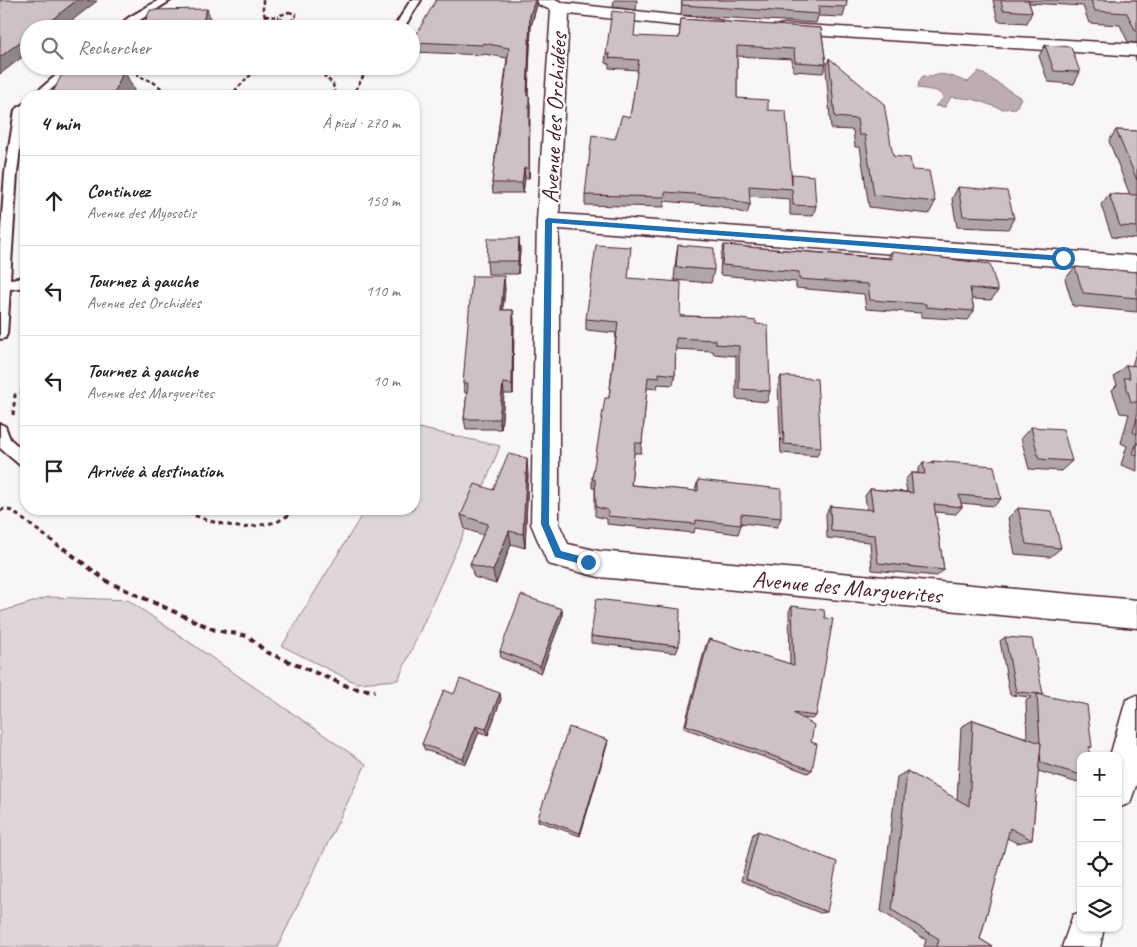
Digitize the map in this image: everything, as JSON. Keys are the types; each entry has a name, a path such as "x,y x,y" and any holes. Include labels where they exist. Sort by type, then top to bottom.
{"street":[{"path":"552,4 691,23 730,26"},
{"name":"Avenue des Orchidées","path":"552,4 545,524 558,555"},
{"path":"768,28 1137,50"},
{"path":"548,220 1137,264"},
{"name":"Avenue des Marguerites","path":"558,555 599,564 1137,614"},
{"path":"1126,777 1137,711"},
{"path":"1081,947 1085,932"}],"lane":[{"path":"131,20 166,0"},
{"path":"404,20 416,0"},
{"path":"44,90 63,75"},
{"path":"0,334 10,173 20,110"},
{"path":"10,173 20,172"},
{"path":"3,285 20,283"},
{"path":"0,430 4,442 20,457"}],"path":[{"path":"263,0 266,20"},
{"path":"265,16 279,17 289,12 296,14 297,17 291,20"},
{"path":"138,75 141,78 154,82 164,90"},
{"path":"236,90 251,75"},
{"path":"324,75 333,84 334,90"},
{"path":"355,90 364,75"},
{"path":"13,421 15,396 20,394"},
{"path":"0,511 4,509 12,511 108,582 215,630 248,636 266,652 352,688 375,691"},
{"path":"194,515 209,521 243,528 277,522 289,515"}],"shaded area":[{"path":"979,71 1021,98 1016,108 1002,109 973,99 951,97 945,107 935,106 944,98 937,91 918,88 919,81 923,76 932,77 941,74 968,82"},
{"path":"420,428 500,446 479,499 398,680 356,683 282,646 362,515 420,515"},
{"path":"49,597 128,600 366,764 279,947 0,947 0,612"}],"building":[{"path":"0,0 77,0 51,20 20,20 20,42 0,57"},
{"path":"436,0 535,0 530,15 527,96 529,96 529,168 524,168 522,183 492,183 509,48 483,43 482,45 420,42 420,28"},
{"path":"682,0 847,0 846,7 818,6 819,14 682,5"},
{"path":"1001,0 1028,0 1032,12 1003,10"},
{"path":"1091,0 1137,0 1137,30 1135,30 1127,13 1095,11"},
{"path":"207,9 203,20 146,20 150,10"},
{"path":"612,11 636,14 634,36 679,38 681,19 821,28 826,64 795,62 794,49 737,46 737,98 768,100 768,110 786,111 792,185 792,174 814,176 816,206 793,205 792,189 749,186 750,205 721,196 665,192 665,197 585,195 592,135 615,139 622,115 630,117 639,60 609,58 610,54 606,54"},
{"path":"1045,45 1071,47 1080,72 1054,71"},
{"path":"829,58 884,104 893,156 910,158 912,170 929,171 935,202 874,195 865,135 859,135 857,119 835,117"},
{"path":"62,75 122,75 116,90 54,90"},
{"path":"1116,130 1137,131 1137,180"},
{"path":"958,187 1007,191 1014,218 963,216"},
{"path":"1109,194 1137,195 1137,227 1120,226"},
{"path":"488,238 519,238 518,261 487,261"},
{"path":"596,245 631,247 628,278 681,282 680,316 725,317 756,321 756,324 768,325 770,391 739,389 739,346 716,344 716,340 676,338 675,375 659,373 659,378 648,377 642,443 635,443 631,485 698,491 698,480 781,489 781,518 741,514 741,525 696,520 696,524 608,516 608,510 596,507 595,479 592,479 605,398 609,398 618,322 586,319"},
{"path":"678,245 714,248 714,270 676,267"},
{"path":"724,245 892,259 891,252 893,252 990,264 998,291 970,288 974,311 926,307 926,304 870,300 868,284 799,279 799,272 722,265"},
{"path":"1075,267 1137,272 1137,298 1083,293"},
{"path":"472,276 504,276 501,310 513,310 512,384 503,383 499,419 464,419 468,383 463,383"},
{"path":"1126,365 1137,366 1137,402 1131,402 1124,378 1130,378"},
{"path":"781,376 817,379 821,447 784,444"},
{"path":"1137,418 1137,434 1133,432"},
{"path":"1031,427 1063,429 1072,461 1039,459"},
{"path":"1137,442 1137,455 1133,454"},
{"path":"508,454 527,458 523,534 509,531 493,571 470,564 488,524 461,515 475,484 493,490"},
{"path":"933,461 994,466 1001,499 959,495 962,507 934,504 944,570 878,563 875,535 831,531 830,506 873,510 870,489 913,493 911,473 925,474 923,462 934,464"},
{"path":"1018,508 1052,511 1061,548 1026,544"},
{"path":"521,595 562,609 540,666 500,651"},
{"path":"596,599 680,609 679,646 591,636"},
{"path":"792,606 824,610 825,618 833,619 816,716 793,713 814,725 811,742 817,744 812,770 686,725 709,639 794,665"},
{"path":"1005,637 1032,639 1043,694 1016,692"},
{"path":"460,679 500,693 486,729 476,726 463,759 422,744 444,690 454,694"},
{"path":"1037,694 1087,705 1092,747 1089,747 1089,752 1077,752 1077,774 1041,763"},
{"path":"973,720 1041,743 1032,840 1010,828 980,939 993,947 937,947 939,939 892,910 907,771 969,806"},
{"path":"569,727 608,740 580,833 538,818"},
{"path":"758,831 837,862 827,912 746,879"}],"route":[{"path":"588,562 558,555 545,524 548,220 1063,258"}]}
